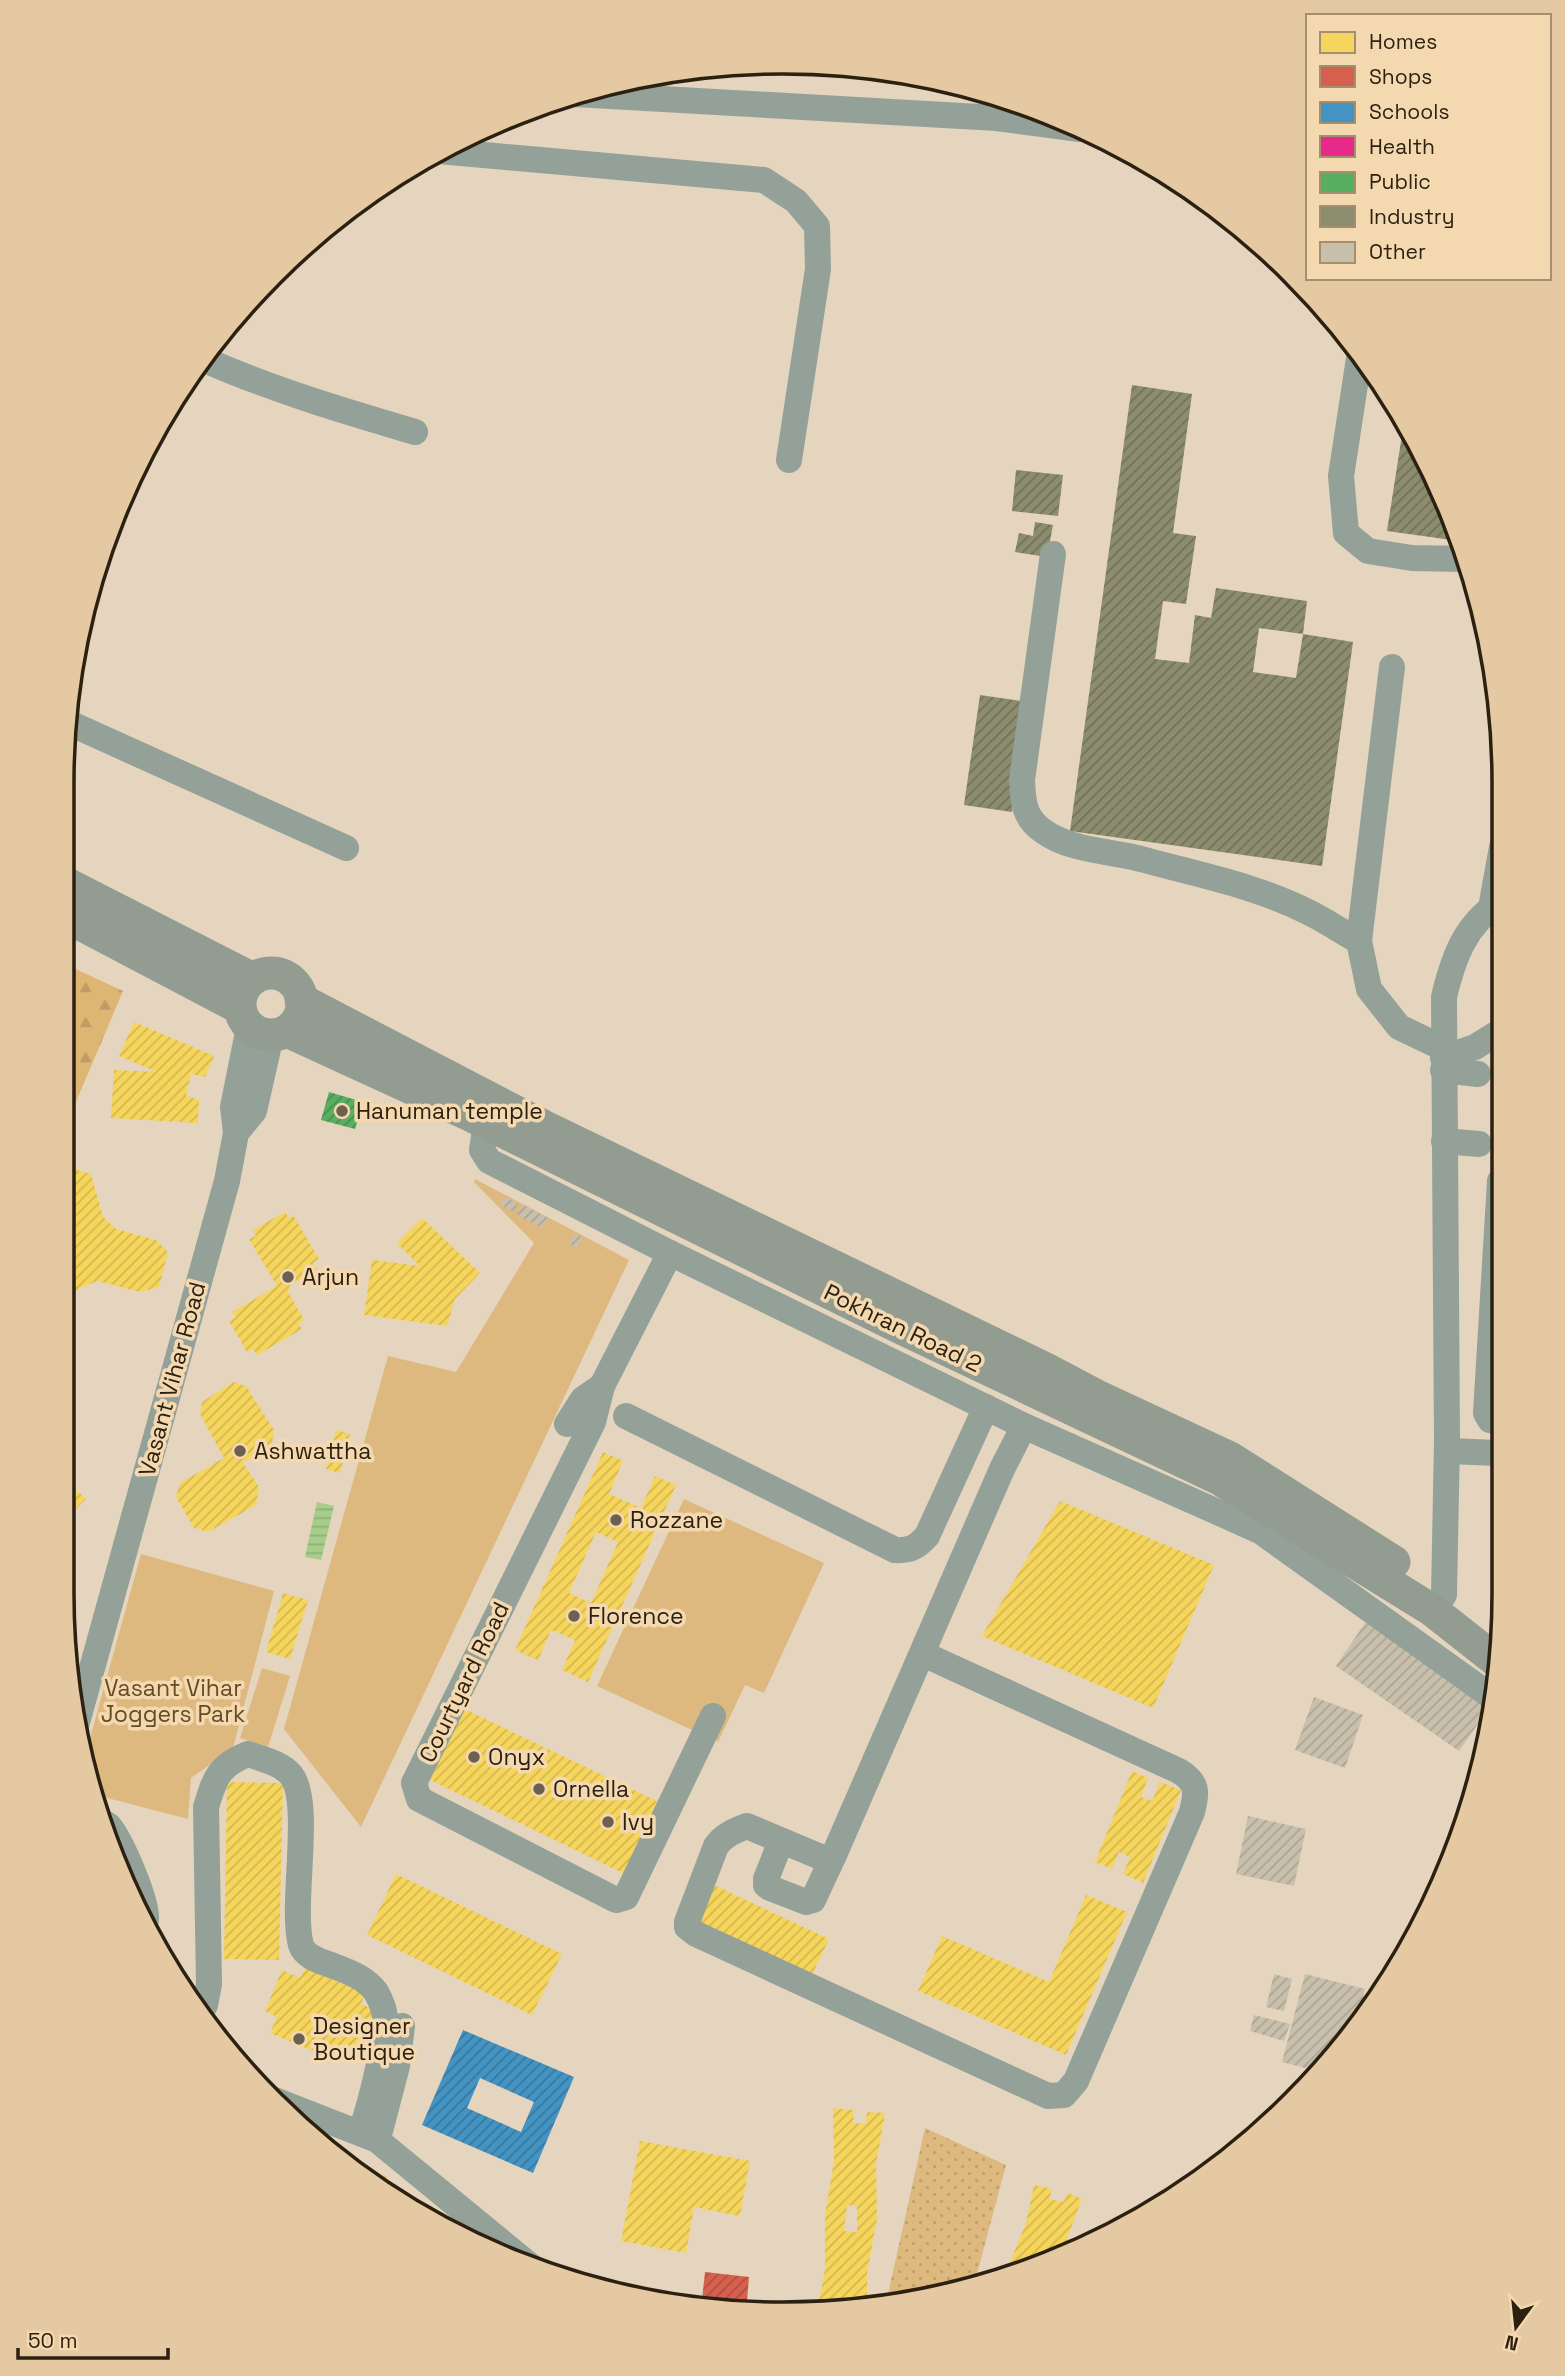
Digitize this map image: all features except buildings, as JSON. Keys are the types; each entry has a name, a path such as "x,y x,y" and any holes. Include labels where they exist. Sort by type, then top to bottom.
{"main road":[{"name":"Pokhran Road 2","path":"74,888 260,1016"},
{"name":"Pokhran Road 2","path":"74,920 260,1016 486,1123 901,1328 1218,1478 1490,1633"},
{"path":"272,973 284,976 294,983 301,1000 300,1017 293,1027 260,1016 259,975 272,973"},
{"name":"Pokhran Road 2","path":"301,1000 543,1126 1101,1398 1230,1458 1335,1523 1438,1602 1489,1653"}],"street":[{"path":"608,96 996,118 1048,125"},
{"path":"458,153 764,180 796,201 817,226 818,268 789,460"},
{"path":"212,363 320,403 415,432"},
{"path":"1357,369 1341,476 1346,533 1368,551 1412,558 1455,559"},
{"path":"1053,554 1023,780 1023,802 1029,820 1045,833 1073,845 1127,855 1248,888 1307,911 1359,942"},
{"path":"1392,667 1359,942 1369,989 1399,1027 1443,1058 1478,1074"},
{"path":"76,726 346,848"},
{"path":"1438,1602 1447,1438 1444,997 1452,963 1468,930 1492,909"},
{"name":"Vasant Vihar Road","path":"83,1703 227,1181 236,1133 254,1111 260,1016"},
{"path":"1443,1058 1475,1047 1492,1037"},
{"path":"486,1123 482,1150 489,1161 670,1253 1024,1426 1260,1531 1484,1691"},
{"path":"1444,1142 1479,1144"},
{"name":"Courtyard Road","path":"670,1253 601,1386 593,1422 414,1783 419,1799 615,1900 626,1897 713,1716"},
{"path":"1447,1438 1490,1420 1486,1413 1492,1314"},
{"path":"567,1424 583,1399 601,1386"},
{"path":"625,1416 895,1549 908,1550 919,1545 927,1536 986,1407"},
{"path":"781,1841 766,1878 766,1885 806,1902 813,1900 1002,1469 1024,1426"},
{"path":"1447,1438 1492,1441"},
{"path":"1447,1438 1492,1451"},
{"path":"834,1854 823,1858 747,1826 721,1839 687,1922 691,1931 1048,2096 1064,2095 1076,2081 1192,1812 1195,1787 1189,1777 1179,1771 923,1654"},
{"path":"205,2004 209,1984 206,1807 214,1780 222,1769 248,1754 277,1764 291,1775 297,1787 300,1809 299,1926 303,1949 314,1959 362,1978 374,1990 385,2016 369,2136"},
{"path":"121,1848 144,1901"},
{"path":"369,2136 397,2066 402,2026"},
{"path":"301,2114 369,2136 507,2247"},
{"path":"308,2120 374,2152 470,2229"}],"green space":[{"path":"74,968 123,991 74,1106"},
{"path":"475,1179 629,1260 361,1827 284,1729 388,1356 456,1372 534,1243 474,1182"},
{"path":"684,1499 824,1563 764,1693 745,1685 718,1742 597,1686"},
{"name":"Vasant Vihar Joggers Park","path":"141,1554 274,1591 233,1748 191,1778 188,1819 104,1797 89,1741"},
{"path":"262,1668 290,1676 268,1747 240,1738"},
{"path":"925,2128 1006,2165 977,2275 888,2294"}],"shaded area":[{"path":"317,1502 334,1506 321,1560 305,1557"}],"place":[{"name":"Hanuman temple","path":"342,1111"},
{"name":"Arjun","path":"288,1277"},
{"name":"Ashwattha","path":"240,1451"},
{"name":"Rozzane","path":"616,1520"},
{"name":"Florence","path":"574,1616"},
{"name":"Onyx","path":"474,1757"},
{"name":"Ornella","path":"539,1789"},
{"name":"Ivy","path":"608,1822"},
{"name":"Designer Boutique","path":"299,2039"}]}
